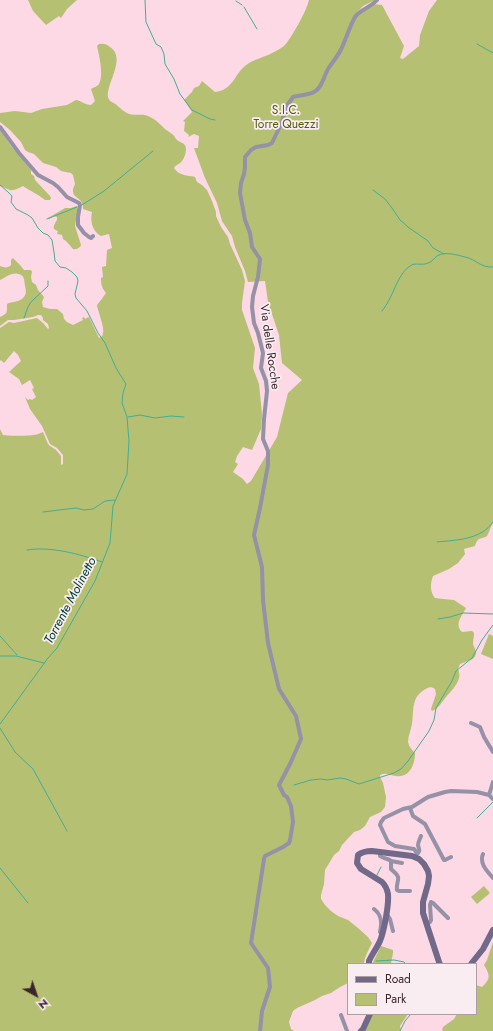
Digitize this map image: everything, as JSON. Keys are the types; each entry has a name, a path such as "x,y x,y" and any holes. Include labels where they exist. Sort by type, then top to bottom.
{"street":[{"name":"Via delle Rocche","path":"260,1031 262,1011 270,987 268,968 251,943 265,856 283,847 289,843 290,840 293,822 290,806 287,797 284,795 279,785 301,739 296,716 279,689 269,649 262,600 262,567 254,535 268,465 268,451 263,439 267,391 266,381 261,368 263,353 254,323 252,307 260,259 252,247 250,233 245,220 240,193 241,183 245,168 245,157 256,147 272,143 282,122 286,106 293,97 313,92 318,88 343,47 347,33 356,15 364,9 372,6 377,0"},
{"path":"0,127 19,153 38,175 53,183 67,198 79,203 79,227 89,237 91,238 92,236"},
{"path":"471,723 480,728 493,752"},
{"path":"440,963 422,909 428,884 428,871 424,864 416,856 416,852 413,849 397,847 390,844 380,825 384,818 402,809 410,808 428,797 445,792 477,792 491,797 493,782"},
{"path":"410,808 413,816 425,824 444,860 451,857"},
{"path":"416,856 420,851 418,845 421,836"},
{"path":"368,963 383,932 388,894 385,885 382,882 361,869 357,863 358,856 365,851 372,851 416,856"},
{"path":"381,852 381,857 402,863"},
{"path":"483,854 483,864 493,878"},
{"path":"391,861 391,869 398,877 396,886 397,890 410,892"},
{"path":"426,924 431,920 431,902 448,918"},
{"path":"374,909 378,912 380,917 381,927 378,939 380,941"},
{"path":"386,913 390,919 393,931"},
{"path":"472,963 483,948 493,930"},
{"path":"341,1015 347,1031"},
{"path":"361,1031 370,1015"}],"green space":[{"path":"28,0 77,0 67,9 61,18 59,16 46,25 33,11"},
{"name":"S.I.C. Torre Quezzi","path":"309,0 375,0 363,6 353,17 366,6 373,4 382,5 404,46 400,58 403,59 419,46 420,35 429,11 437,0 493,0 493,523 487,536 479,539 475,546 464,549 465,554 458,563 433,576 431,582 431,591 435,598 454,600 466,608 460,620 459,626 462,632 472,631 474,633 473,644 476,655 473,659 460,664 458,669 458,681 454,688 440,705 432,711 431,709 436,694 434,688 427,688 417,697 414,705 412,724 408,740 409,745 415,753 413,766 405,775 380,775 386,797 385,807 381,812 370,817 365,826 354,832 334,855 325,870 321,899 331,911 348,920 368,937 372,943 364,963 347,963 347,984 331,993 293,1011 289,1022 291,1029 294,1031 0,1031 0,429 3,435 35,435 43,432 48,444 61,456 61,465 63,464 63,455 57,448 50,444 42,426 30,409 25,397 28,400 32,400 36,397 30,380 22,385 19,379 9,372 21,361 18,355 14,351 4,363 1,360 0,361 0,328 9,322 14,323 37,318 48,329 49,328 48,324 43,320 41,315 8,320 0,326 0,317 6,312 7,304 22,299 26,292 24,278 22,275 13,274 0,280 0,266 10,266 13,258 24,270 31,270 32,282 36,285 44,297 42,302 43,307 57,309 63,314 64,319 67,322 73,325 83,320 82,318 84,317 85,319 89,317 99,338 102,336 103,331 97,305 106,293 101,283 101,278 103,277 102,267 106,266 107,250 112,248 109,234 101,236 98,234 94,229 91,219 92,212 83,209 81,201 74,195 73,189 75,184 73,175 43,163 34,154 25,150 21,142 0,122 0,113 15,111 31,113 42,109 67,105 76,100 91,105 95,101 91,89 99,84 101,76 101,65 97,46 99,44 106,44 115,53 117,60 108,92 108,98 129,114 145,115 158,122 174,135 177,140 185,145 186,151 184,158 174,168 181,174 195,177 197,182 207,190 216,212 216,216 228,237 245,281 242,310 255,348 253,368 259,384 262,414 261,429 252,450 243,447 235,462 238,464 233,472 247,484 251,481 277,437 288,393 302,380 282,363 279,335 268,302 265,281 248,282 232,236 222,221 217,203 205,178 194,148 198,148 199,136 194,134 188,137 189,135 184,131 185,122 183,121 192,112 184,100 194,88 199,86 202,81 215,92 221,91 233,82 241,70 248,64 284,46 291,37"},
{"path":"0,130 31,170 31,174 34,176 35,180 50,196 50,200 45,200 23,186 9,190 0,186"},
{"path":"77,206 78,209 75,226 81,245 77,249 73,249 63,239 62,235 57,234 58,231 54,229 57,217 54,216 49,219 48,218 65,208"},
{"path":"489,634 493,636 493,659 481,654"},
{"path":"484,886 490,893 477,904 471,897"},
{"path":"493,942 493,1031 443,1031 443,1027 454,1019 456,1015 477,1015 477,985 482,987 487,982 489,977 484,965"},
{"path":"381,946 393,950 391,963 372,963"},
{"path":"373,1015 407,1015 400,1026 401,1031 365,1031"}],"waterway":[{"path":"145,0 146,22 156,44 161,47 164,54 165,64 174,79 180,94 192,110 215,120"},
{"path":"236,1 242,5"},
{"path":"244,7 257,29"},
{"path":"477,44 493,53"},
{"path":"82,205 104,191 153,151"},
{"name":"Torrente Molinetto","path":"0,185 12,196 11,202 16,209 32,218 38,228 52,240 55,261 60,267 66,268 77,277 76,298 87,311 105,343 116,368 126,384 122,403 127,417 129,441 127,474 113,506 110,543 95,581 57,648 0,724"},
{"path":"373,190 385,199 400,220 428,241 433,248 444,254"},
{"path":"47,219 77,207"},
{"path":"382,311 400,277 406,269 412,265 426,264 440,255 455,254 469,258 481,265 493,267"},
{"path":"24,318 31,302 48,286 48,281"},
{"path":"128,417 140,415 155,418 171,416 184,417"},
{"path":"43,512 76,508 84,510 93,509 105,501 115,500"},
{"path":"437,542 460,540 475,536 488,528 493,522"},
{"path":"27,550 55,550 84,556 102,562"},
{"path":"438,619 463,613 493,614"},
{"path":"294,785 311,780 340,778 359,784 394,773 401,769 429,731 434,720 436,708 452,681 456,671 472,658 482,640 493,625"},
{"path":"0,636 17,655"},
{"path":"0,656 16,656 44,663"},
{"path":"0,728 15,752 33,769 67,831"},
{"path":"477,818 493,802"},
{"path":"377,875 381,867"},
{"path":"0,868 28,903"},
{"path":"376,961 394,960 405,963"},
{"path":"400,1031 410,1015"}]}
